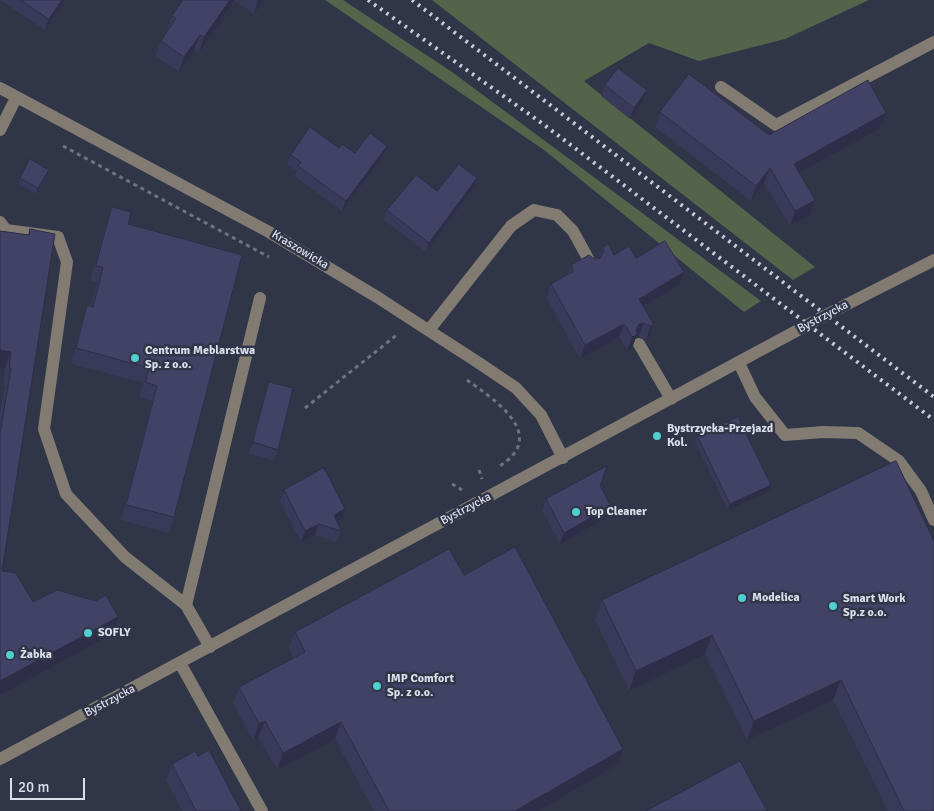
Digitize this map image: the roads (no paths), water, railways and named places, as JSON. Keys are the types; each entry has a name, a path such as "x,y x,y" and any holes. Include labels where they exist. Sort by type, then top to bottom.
{"street":[{"path":"721,87 776,125 934,42"},
{"name":"Kraszowicka","path":"0,88 269,232 429,330 516,388 541,415 563,458"},
{"path":"0,130 16,98"},
{"path":"429,330 511,226 534,210 557,215 573,231 591,264"},
{"path":"0,222 6,230 58,237 67,262 44,429 66,494 125,557 186,605 210,648"},
{"name":"Bystrzycka","path":"0,760 934,260"},
{"path":"186,605 260,298"},
{"path":"639,344 671,400"},
{"path":"739,363 755,397 784,435 823,432 858,433 899,461 921,491 934,520"},
{"path":"180,663 262,811"}],"railway":[{"path":"368,0 543,124 934,420"},
{"path":"412,0 934,397"}],"place":[{"name":"Centrum Meblarstwa Sp. z o.o.","path":"135,358"},
{"name":"Bystrzycka-Przejazd Kol.","path":"657,436"},
{"name":"Top Cleaner","path":"576,512"},
{"name":"Modelica","path":"742,598"},
{"name":"Smart Work Sp.z o.o.","path":"833,606"},
{"name":"SOFLY","path":"88,633"},
{"name":"Żabka","path":"10,655"},
{"name":"IMP Comfort Sp. z o.o.","path":"377,686"}]}
